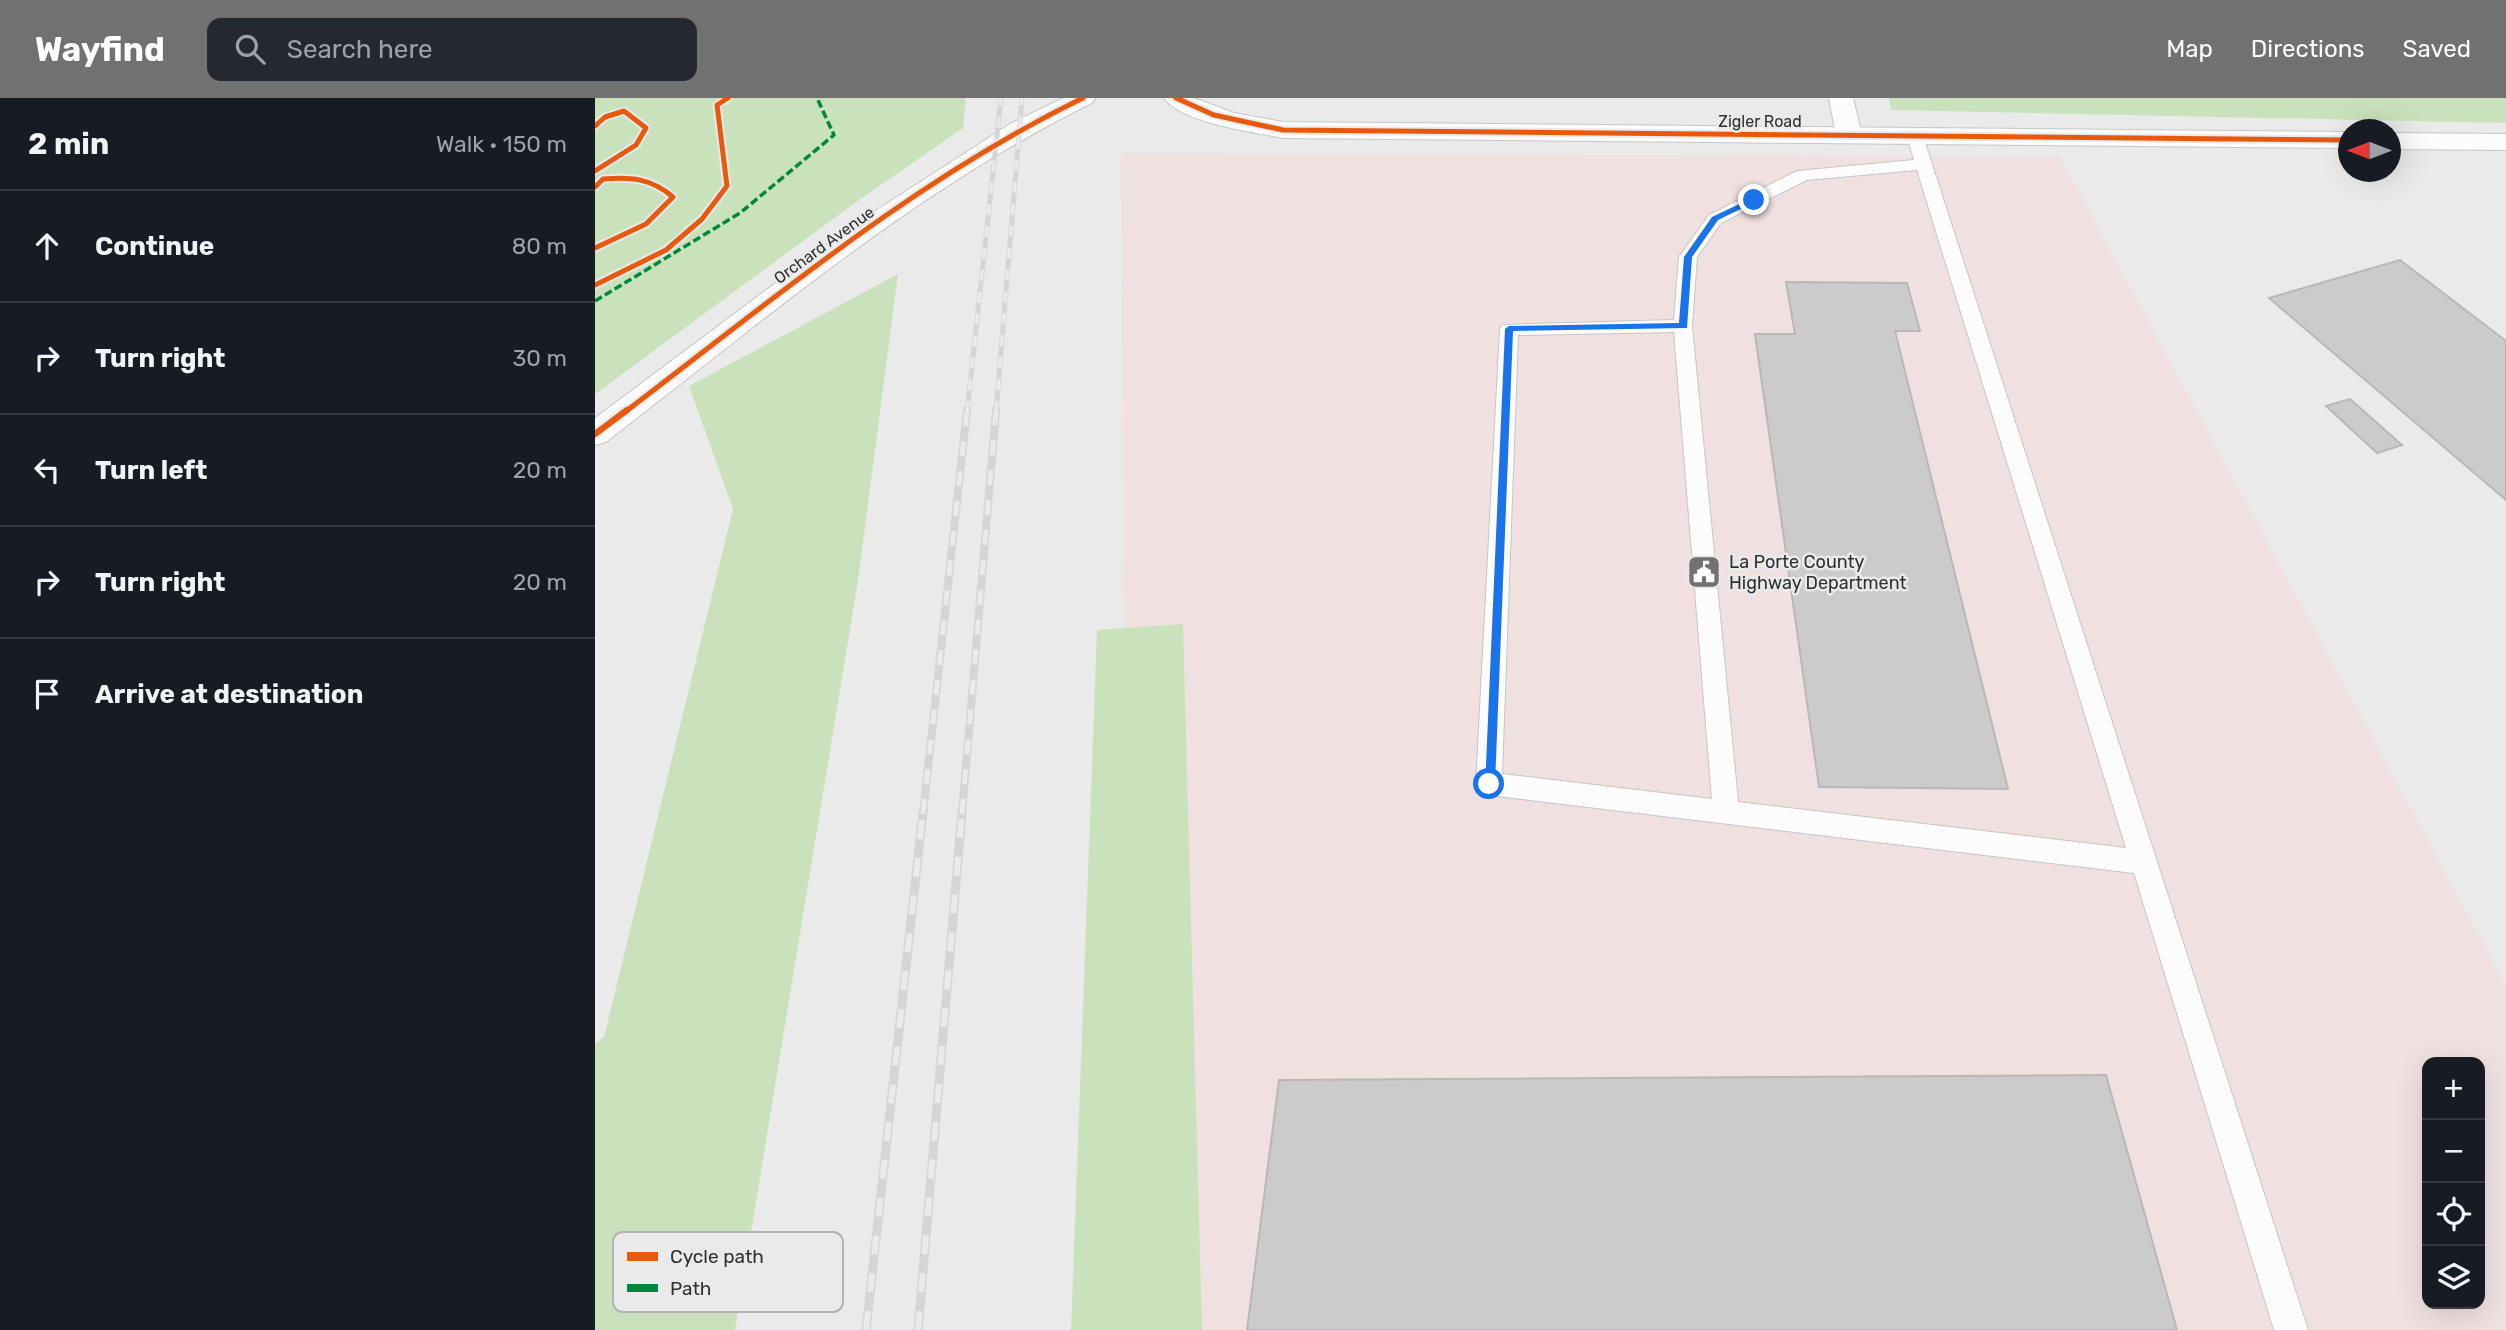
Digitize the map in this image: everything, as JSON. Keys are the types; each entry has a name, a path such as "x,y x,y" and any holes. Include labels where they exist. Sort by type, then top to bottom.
{"street":[{"name":"Orchard Avenue","path":"595,434 862,232 1019,129 1083,98"},
{"name":"Zigler Road","path":"1177,98 1196,110 1220,118 1283,131 2338,141"},
{"path":"1840,98 1849,135"},
{"path":"2401,141 2506,142"}],"lane":[{"path":"1915,136 2291,1330"},
{"path":"1726,812 1683,326 1688,257 1715,219 1803,175 1923,163"},
{"path":"1683,326 1509,329 1489,784 2144,862"}],"shaded area":[{"name":"La Porte County Highway Department","path":"1121,153 2060,157 2506,986 2506,1330 1129,1330"}],"green space":[{"path":"595,98 966,98 963,128 859,200 595,394"},
{"path":"1889,98 2506,98 2506,123 2401,119 1891,110"},
{"path":"898,274 858,580 751,1232 613,1232 613,1312 738,1312 735,1330 595,1330 595,1044 604,1037 733,509 689,386"},
{"path":"1183,624 1202,1330 1071,1330 1097,630"}],"building":[{"path":"2400,260 2506,341 2506,500 2269,298"},
{"path":"1786,282 1907,283 1920,331 1895,331 2008,789 1819,787 1755,334 1795,334"},
{"path":"2350,399 2402,445 2377,453 2326,406"},
{"path":"2106,1075 2177,1330 1247,1330 1279,1080"}],"railway":[{"path":"967,412 1001,98"},
{"path":"996,412 1022,98"},
{"path":"923,814 967,410"},
{"path":"962,814 996,410"},
{"path":"866,1330 923,812"},
{"path":"918,1330 962,812"}],"marked path":[{"path":"595,301 740,213 834,135 817,98"}],"cycle path":[{"path":"595,285 666,250 702,219 727,186 717,105 728,98"},
{"path":"595,434 862,232 1019,129 1083,98"},
{"path":"1176,98 1214,115 1283,130 2338,140"},
{"path":"595,126 605,117 624,111 646,128 636,145 595,171"},
{"path":"595,187 603,179 641,179 657,185 673,197 646,224 595,248"}],"place":[{"name":"La Porte County Highway Department","path":"1704,572"}],"route":[{"path":"1489,784 1509,329 1683,326 1688,257 1715,219 1754,200"}]}
